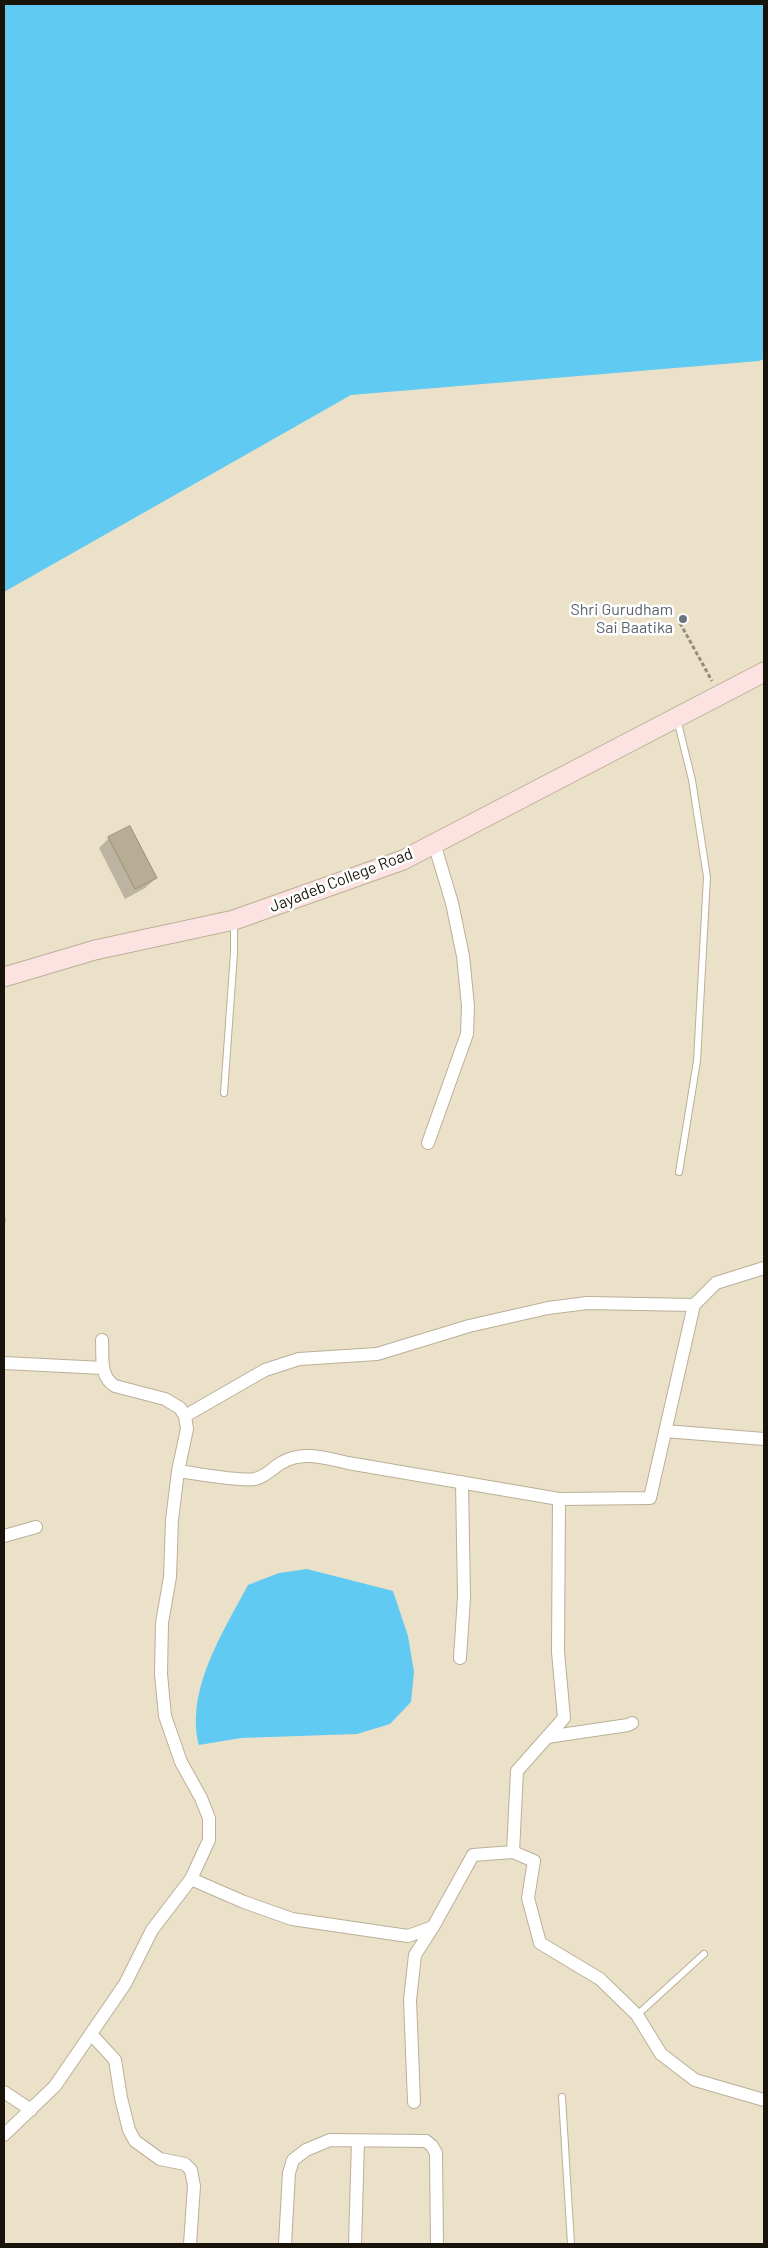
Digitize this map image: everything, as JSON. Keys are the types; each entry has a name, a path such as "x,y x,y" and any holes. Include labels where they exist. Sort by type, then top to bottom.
{"street":[{"name":"Jayadeb College Road","path":"4,976 95,950 234,920 402,860 764,672"},
{"path":"428,1143 466,1034 468,1006 463,956 452,903 434,843"},
{"path":"178,1471 253,1480 266,1476 282,1462 303,1455 321,1456 559,1499 650,1498 694,1305 716,1283 764,1268"},
{"path":"186,1416 265,1370 300,1359 377,1354 469,1326 548,1308 587,1302 694,1305"},
{"path":"4,2135 55,2086 125,1984 152,1930 191,1879 209,1840 209,1818 201,1798 181,1762 165,1716 161,1674 162,1622 170,1577 172,1520 178,1471 187,1429 186,1416 180,1408 165,1399 115,1386 108,1381 103,1368 102,1340"},
{"path":"4,1363 103,1368"},
{"path":"665,1431 764,1439"},
{"path":"460,1658 464,1597 462,1482"},
{"path":"513,1852 517,1771 564,1718 558,1652 559,1499"},
{"path":"4,1536 36,1527"},
{"path":"547,1737 632,1723"},
{"path":"414,2102 410,2000 415,1955 433,1927 473,1854 513,1852 534,1862 528,1898 540,1943 600,1979 637,2015 661,2054 695,2080 764,2100"},
{"path":"191,1879 244,1902 292,1919 408,1936 433,1927"},
{"path":"91,2034 115,2060 129,2130 136,2141 160,2159 185,2164 191,2170 194,2186 190,2244"},
{"path":"4,2092 31,2110"},
{"path":"285,2244 289,2173 294,2160 306,2150 330,2140 426,2141 432,2146 436,2153 437,2244"},
{"path":"355,2244 358,2140"}],"lane":[{"path":"676,718 692,780 707,877 697,1061 679,1172"},
{"path":"224,1093 234,953 234,920"},
{"path":"637,2015 704,1954"},
{"path":"562,2098 571,2244"}],"path":[{"path":"680,623 702,665 721,694"}],"water":[{"path":"4,4 764,4 764,359 759,361 351,395 4,592"},
{"path":"307,1569 393,1591 408,1636 414,1672 411,1702 390,1724 357,1734 241,1738 199,1745 196,1725 197,1704 202,1683 218,1642 248,1585 279,1573"}],"building":[{"path":"130,826 157,878 135,889 108,837"}],"place":[{"name":"Shri Gurudham Sai Baatika","path":"683,619"}]}
